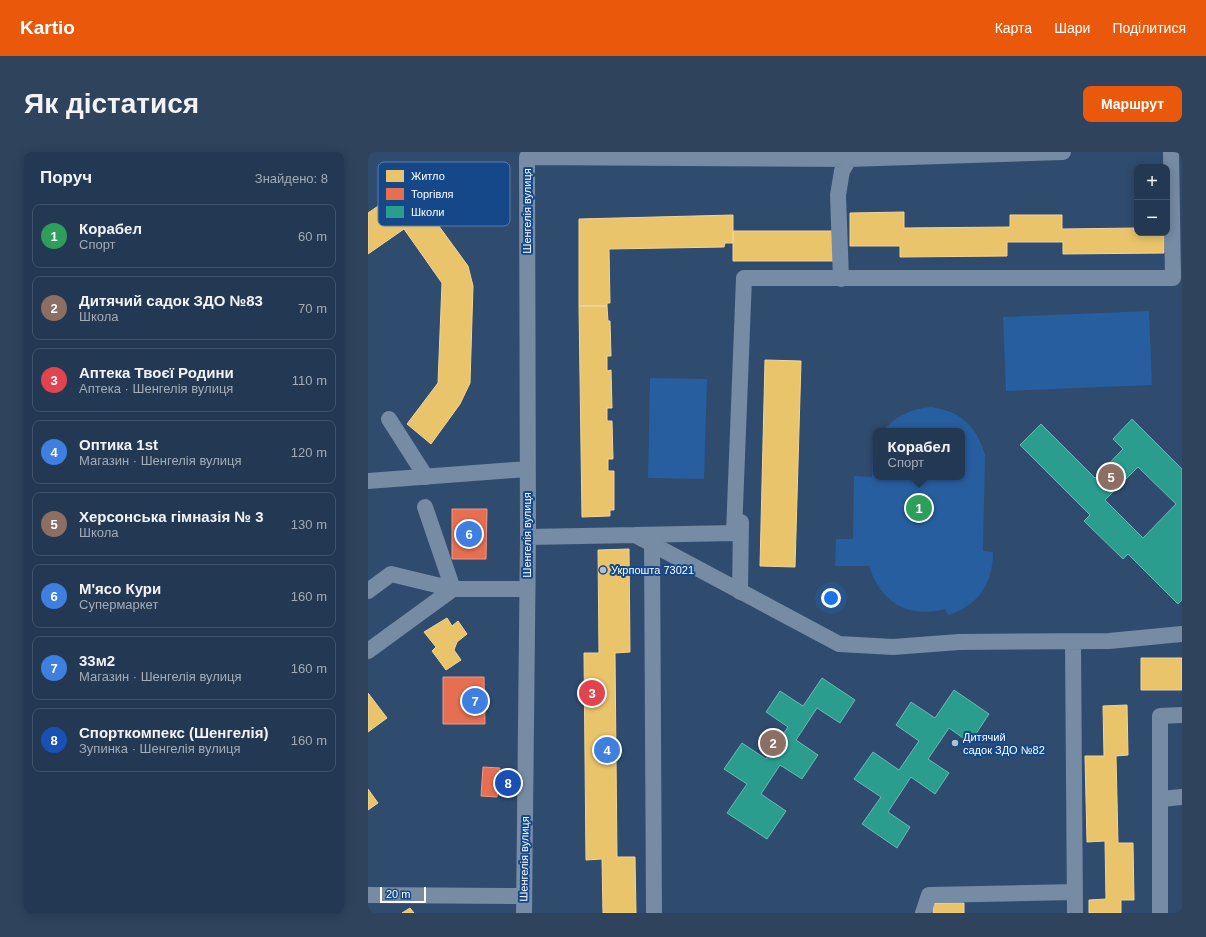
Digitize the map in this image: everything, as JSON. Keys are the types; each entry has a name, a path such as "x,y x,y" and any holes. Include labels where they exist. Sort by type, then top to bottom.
{"street":[{"path":"524,155 851,155 1063,152"},
{"path":"744,278 1173,278 1172,152"},
{"name":"Шенгелія вулиця","path":"524,155 528,537 524,913"},
{"path":"841,279 838,195 842,170 851,155"},
{"path":"528,537 734,533 744,278"},
{"path":"740,592 744,278"},
{"path":"389,419 426,477"},
{"path":"368,481 527,470"},
{"path":"425,507 453,589"},
{"path":"635,535 839,644 893,647 959,642 1109,641 1182,634"},
{"path":"652,544 654,913"},
{"path":"368,590 392,574 453,589 527,589"},
{"path":"368,651 453,589"},
{"path":"1073,642 1075,913"},
{"path":"1160,913 1160,716 1182,715"},
{"path":"1161,798 1182,797"},
{"path":"923,913 929,895 1075,892"},
{"path":"368,895 524,896"}],"shaded area":[{"path":"1149,311 1152,385 1006,391 1003,317"},
{"path":"650,378 707,379 704,479 648,478"},
{"path":"931,407 951,412 959,416 972,428 982,445 985,455 983,551 993,552 990,574 987,584 975,600 959,611 948,615 945,609 932,612 919,612 897,605 880,589 869,566 835,566 836,539 853,539 854,476 872,477 873,452 873,480 965,480 965,428 886,428 898,417 916,409"}],"building: Житло":[{"path":"378,206 378,226 439,226 468,266 473,286 470,383 460,404 431,444 407,424 438,383 442,283 404,229 368,254 368,213"},
{"path":"904,212 904,228 1010,227 1010,215 1062,215 1062,229 1134,228 1134,236 1164,236 1164,253 1063,254 1063,242 1007,242 1007,256 900,257 900,246 850,246 850,213"},
{"path":"733,215 733,243 725,243 724,247 609,249 610,303 607,303 607,306 579,306 579,219"},
{"path":"733,231 835,231 834,261 733,261"},
{"path":"579,306 607,306 608,321 610,321 611,356 607,356 607,371 611,370 612,408 607,408 607,421 612,421 613,459 608,459 608,471 614,471 614,510 610,510 610,516 582,517"},
{"path":"765,360 801,361 795,567 760,566"},
{"path":"629,549 630,652 615,653 617,857 635,857 636,913 603,913 602,859 586,860 584,653 599,653 598,550"},
{"path":"447,618 452,626 458,621 467,634 457,642 454,650 461,660 446,670 432,651 436,647 424,632"},
{"path":"1141,658 1182,658 1182,690 1141,690"},
{"path":"368,693 387,718 368,732"},
{"path":"1127,705 1128,755 1116,756 1118,843 1133,843 1134,900 1121,900 1121,913 1089,913 1089,900 1106,899 1105,841 1087,842 1085,756 1104,756 1103,706"},
{"path":"368,789 378,803 368,810"},
{"path":"933,903 964,903 964,913 933,913"},
{"path":"410,908 414,913 402,913"}],"building: Торгівля":[{"path":"452,509 487,509 486,559 452,559"},
{"path":"443,677 484,677 485,724 443,724"},
{"path":"483,767 500,768 497,797 481,796"}],"building: Школи":[{"path":"1132,419 1182,469 1182,600 1178,604 1128,554 1123,559 1084,521 1090,515 1020,445 1041,424 1095,478 1123,449 1113,439","holes":["1138,467 1176,504 1143,538 1105,500"]},
{"path":"822,678 855,700 840,723 817,708 796,740 818,755 802,779 780,765 761,794 786,811 767,839 727,813 747,784 724,769 742,743 766,759 788,727 766,712 780,691 803,706"},
{"path":"954,690 989,714 970,743 949,728 928,759 949,773 935,794 911,777 888,812 910,827 897,848 862,824 881,797 854,779 873,752 899,770 919,741 896,725 911,702 935,718"}],"place":[{"name":"Херсонська гімназія № 3","path":"1111,477"},
{"name":"Корабел","path":"919,508"},
{"name":"М'ясо Кури","path":"469,534"},
{"name":"Укрпошта 73021","path":"603,570"},
{"name":"Аптека Твоєї Родини","path":"592,693"},
{"name":"33м2","path":"475,701"},
{"name":"Дитячий садок ЗДО №83","path":"773,743"},
{"name":"Дитячий садок ЗДО №82","path":"955,743"},
{"name":"Оптика 1st","path":"607,750"},
{"name":"Спорткомпекс (Шенгелія)","path":"508,783"}]}
